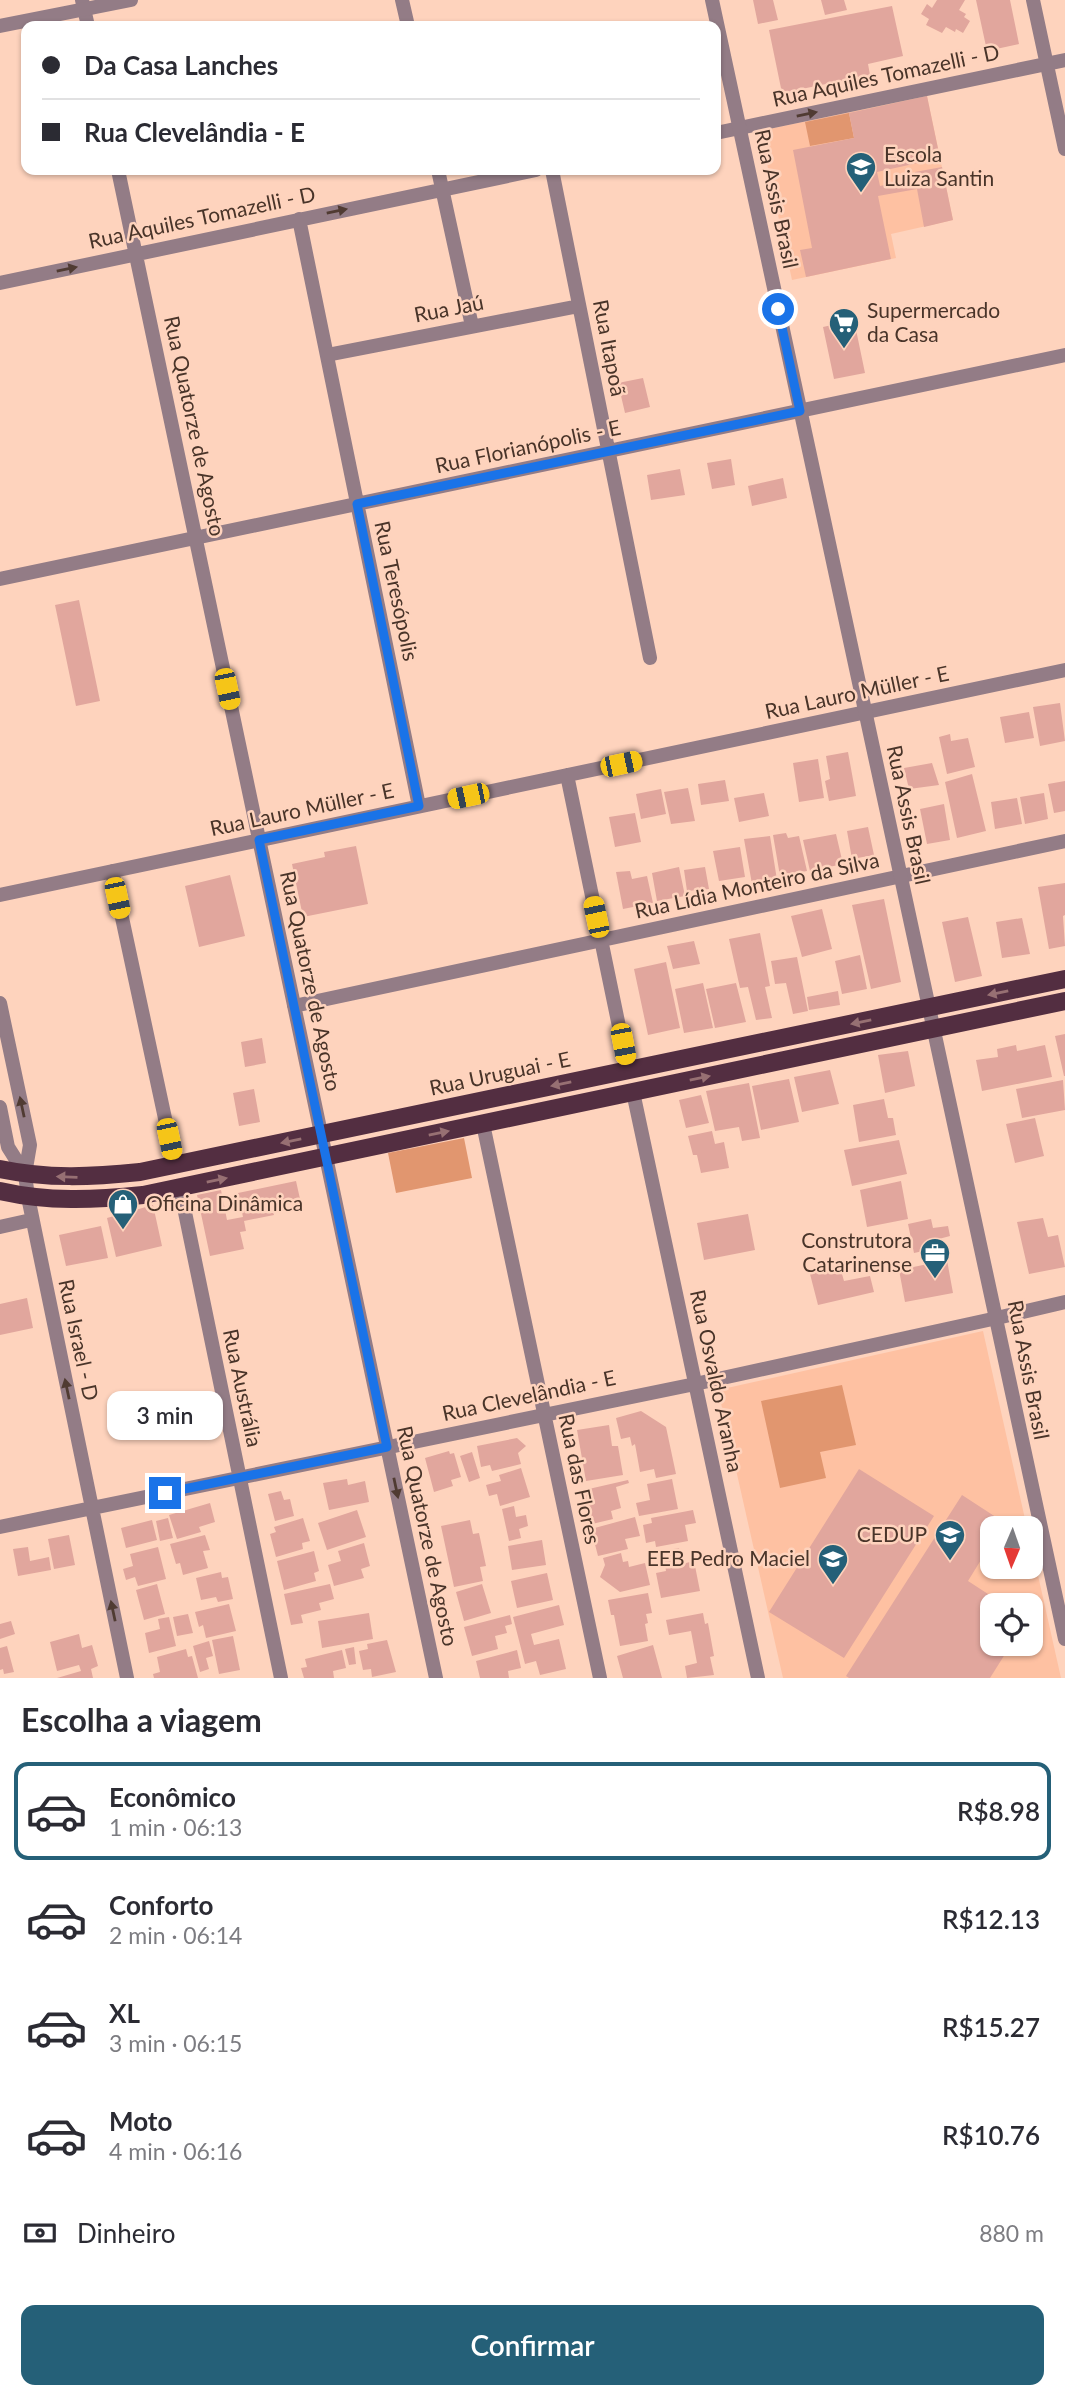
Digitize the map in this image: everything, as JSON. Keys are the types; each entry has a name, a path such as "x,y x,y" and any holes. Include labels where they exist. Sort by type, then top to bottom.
{"main road":[{"name":"Rua Uruguai - E","path":"0,1169 70,1178 140,1172 1065,979"},
{"path":"0,1191 62,1200 143,1195 1065,1001"}],"street":[{"path":"0,26 83,5 131,0"},
{"path":"402,0 407,21"},
{"name":"Rua Assis Brasil","path":"712,0 716,21"},
{"path":"1033,0 1065,149"},
{"name":"Rua Assis Brasil","path":"721,43 1065,1639"},
{"name":"Rua Aquiles Tomazelli - D","path":"721,131 1065,60"},
{"name":"Rua Quatorze de Agosto","path":"119,175 436,1678"},
{"path":"439,175 472,326"},
{"name":"Rua Aquiles Tomazelli - D","path":"0,284 511,175"},
{"name":"Rua Itapoã","path":"553,175 650,658"},
{"name":"Rua Teresópolis","path":"299,219 419,806"},
{"name":"Rua Jaú","path":"327,355 579,306"},
{"name":"Rua Florianópolis - E","path":"0,579 1065,355"},
{"name":"Rua Lauro Müller - E","path":"0,895 1065,670"},
{"path":"567,775 628,1070"},
{"name":"Rua Lídia Monteiro da Silva","path":"294,1006 1065,841"},
{"path":"112,871 175,1165"},
{"name":"Rua Israel - D","path":"0,1003 30,1145 25,1174 31,1220 127,1678"},
{"name":"Rua Osvaldo Aranha","path":"633,1092 758,1678"},
{"name":"Rua Israel - D","path":"0,1107 8,1147 25,1174"},
{"name":"Rua das Flores","path":"483,1124 600,1678"},
{"name":"Rua Austrália","path":"180,1188 281,1678"},
{"path":"0,1227 31,1220"},
{"name":"Rua Clevelândia - E","path":"0,1527 695,1384 1065,1301"}],"shaded area":[{"name":"Escola Luiza Santin","path":"927,96 953,220 891,234 896,258 792,280 760,131"},
{"path":"849,113 854,138 810,146 805,122"},
{"path":"464,1138 472,1178 396,1193 388,1153"},
{"name":"EEB Pedro Maciel","path":"983,1331 1024,1516 980,1516 980,1579 1039,1579 1042,1593 980,1593 980,1656 1043,1656 1043,1598 1061,1678 783,1678 718,1390"},
{"path":"842,1385 856,1445 820,1452 826,1478 780,1488 761,1401"}],"building":[{"path":"753,0 773,0 778,20 758,24"},
{"path":"821,0 844,0 847,10 825,15"},
{"path":"937,0 965,0 959,10 966,14 964,17 970,21 963,33 946,27 942,33 926,25 929,19 921,14 927,4 932,8"},
{"path":"976,0 1010,0 1019,44 987,51"},
{"path":"892,6 903,56 868,64 870,75 782,93 769,30"},
{"name":"Escola Luiza Santin","path":"927,96 940,158 877,172 880,186 916,179 915,172 942,167 953,220 924,227 917,189 878,196 891,259 806,277 800,250 812,248 793,150 854,138 849,113"},
{"name":"Supermercado da Casa","path":"854,320 865,373 834,379 823,327"},
{"path":"643,378 650,407 625,413 618,383"},
{"path":"731,459 735,485 712,489 707,463"},
{"path":"680,469 685,495 651,500 647,475"},
{"path":"783,478 787,498 752,506 748,486"},
{"path":"79,600 100,701 76,706 55,605"},
{"path":"1060,703 1065,741 1040,746 1033,707"},
{"path":"1029,712 1034,738 1005,743 1000,717"},
{"path":"950,734 951,741 968,738 975,767 947,774 939,737"},
{"path":"848,752 856,796 829,801 825,781 830,779 826,756"},
{"path":"818,759 824,798 799,802 793,763"},
{"path":"932,763 939,785 909,789 904,768"},
{"path":"972,774 986,831 957,838 945,782"},
{"path":"725,780 729,801 701,805 698,784"},
{"path":"1065,781 1065,811 1054,813 1048,784"},
{"path":"688,788 695,821 671,824 664,792"},
{"path":"661,789 666,814 641,819 636,794"},
{"path":"764,793 769,816 739,822 734,798"},
{"path":"1044,793 1048,819 1025,824 1020,797"},
{"path":"1017,798 1022,824 995,829 991,802"},
{"path":"944,804 950,840 927,844 920,809"},
{"path":"635,813 641,842 615,847 609,817"},
{"path":"868,827 874,855 852,859 847,831"},
{"path":"786,833 788,838 799,836 807,871 780,876 773,835"},
{"path":"836,834 843,864 810,871 803,840"},
{"path":"770,836 777,880 752,884 744,839"},
{"path":"356,846 368,904 303,917 292,864 325,857 324,852"},
{"path":"740,847 745,877 719,881 713,851"},
{"path":"679,867 685,896 657,901 652,873"},
{"path":"705,867 709,889 687,891 684,870"},
{"path":"630,871 632,879 647,876 653,903 623,909 616,872"},
{"path":"230,875 245,936 199,947 185,886"},
{"path":"1065,883 1065,946 1049,949 1038,887"},
{"path":"884,899 901,982 871,989 852,905"},
{"path":"822,909 832,949 802,957 791,916"},
{"path":"968,917 982,976 955,982 942,922"},
{"path":"1022,918 1030,954 1002,958 996,922"},
{"path":"760,933 770,986 765,987 772,1018 756,1020 748,987 740,988 729,939"},
{"path":"694,941 700,964 673,969 667,946"},
{"path":"860,955 867,989 842,994 835,961"},
{"path":"797,957 808,1011 793,1014 786,983 775,984 771,961"},
{"path":"666,962 680,1028 648,1035 634,969"},
{"path":"703,983 713,1028 684,1033 675,989"},
{"path":"736,983 746,1022 715,1028 706,989"},
{"path":"838,991 840,1005 809,1010 807,997"},
{"path":"1065,1034 1065,1076 1064,1076 1055,1036"},
{"path":"262,1038 266,1063 245,1067 241,1042"},
{"path":"1016,1045 1017,1051 1045,1045 1052,1077 982,1091 976,1060 998,1057 997,1049"},
{"path":"908,1051 915,1086 885,1093 878,1055"},
{"path":"830,1070 839,1104 802,1112 794,1077"},
{"path":"789,1079 799,1122 761,1130 752,1086"},
{"path":"1063,1080 1065,1110 1022,1118 1016,1089"},
{"path":"749,1083 760,1138 742,1141 739,1127 715,1131 706,1091"},
{"path":"254,1089 260,1122 239,1126 233,1093"},
{"path":"701,1095 709,1123 686,1128 679,1100"},
{"path":"884,1099 888,1118 893,1118 896,1135 859,1142 853,1105"},
{"path":"1035,1118 1044,1156 1015,1163 1006,1124"},
{"path":"712,1131 715,1144 724,1142 729,1168 701,1173 697,1155 693,1155 688,1136"},
{"path":"899,1140 907,1174 852,1186 844,1150"},
{"path":"296,1181 300,1199 271,1205 274,1215 244,1221 246,1231 240,1232 244,1249 210,1256 197,1195 221,1190 227,1220 243,1217 238,1193"},
{"path":"901,1181 908,1219 867,1227 860,1190"},
{"path":"153,1205 162,1246 116,1257 107,1218"},
{"path":"748,1214 755,1250 704,1260 697,1223"},
{"path":"1043,1218 1048,1237 1058,1235 1065,1267 1029,1274 1017,1222"},
{"path":"931,1219 933,1228 948,1226 950,1236 935,1240 937,1248 914,1253 908,1224"},
{"path":"101,1226 108,1258 66,1266 59,1235"},
{"path":"947,1260 953,1293 905,1302 899,1270"},
{"path":"840,1267 844,1281 870,1276 874,1292 818,1305 810,1274"},
{"path":"27,1298 33,1328 0,1335 0,1304"},
{"path":"641,1411 666,1427 676,1474 656,1478 654,1469 640,1472 635,1444 632,1446 630,1437 621,1439 616,1418"},
{"path":"609,1425 612,1446 618,1446 623,1475 586,1481 577,1430"},
{"path":"517,1438 526,1446 518,1453 521,1464 492,1471 490,1465 481,1467 477,1446"},
{"path":"449,1451 450,1454 454,1453 461,1477 451,1480 453,1486 434,1492 425,1458"},
{"path":"472,1452 480,1478 469,1482 460,1456"},
{"path":"521,1468 530,1497 500,1506 497,1494 489,1496 486,1485 501,1481 499,1475"},
{"path":"859,1469 934,1516 844,1658 769,1612"},
{"path":"347,1479 348,1485 365,1481 369,1502 329,1510 323,1483"},
{"path":"672,1479 678,1509 639,1516 636,1503 650,1500 647,1484"},
{"path":"628,1480 629,1483 616,1487 621,1508 611,1511 613,1519 592,1524 588,1506 584,1507 580,1491"},
{"path":"281,1491 284,1500 290,1499 294,1516 275,1521 268,1494"},
{"name":"CEDUP","path":"962,1495 994,1516 980,1516 980,1562 968,1581 986,1593 980,1593 980,1656 1004,1656 990,1678 846,1676"},
{"path":"210,1503 215,1522 199,1527 201,1532 177,1539 169,1515"},
{"path":"514,1506 516,1517 526,1515 528,1526 519,1529 521,1538 509,1541 502,1509"},
{"path":"357,1510 366,1537 327,1550 318,1523"},
{"path":"693,1510 696,1523 685,1525 688,1541 656,1547 655,1541 646,1543 643,1525 652,1523 651,1518"},
{"path":"635,1517 640,1536 625,1539 628,1549 598,1556 591,1529"},
{"path":"168,1518 173,1538 160,1541 156,1521"},
{"path":"303,1518 310,1541 302,1543 303,1549 276,1557 270,1534 276,1532 274,1527"},
{"path":"152,1520 157,1540 126,1548 121,1528"},
{"path":"470,1520 473,1534 479,1533 486,1566 480,1567 483,1581 454,1587 441,1526"},
{"path":"69,1535 75,1565 54,1569 48,1539"},
{"path":"205,1535 210,1550 203,1551 208,1568 183,1575 180,1563 176,1564 170,1544"},
{"path":"542,1540 546,1565 512,1570 508,1546"},
{"path":"364,1543 370,1566 361,1569 364,1578 334,1586 328,1565 341,1561 338,1551"},
{"path":"28,1547 30,1561 49,1557 51,1570 18,1576 13,1549"},
{"path":"158,1547 166,1579 138,1586 135,1577 126,1580 123,1569 133,1566 130,1554"},
{"path":"679,1548 682,1564 694,1561 700,1591 661,1598 656,1573 666,1571 663,1551"},
{"path":"314,1551 319,1571 314,1573 316,1581 284,1590 277,1561"},
{"path":"621,1553 623,1562 628,1561 629,1567 645,1563 650,1585 620,1592 600,1577 605,1565 603,1558"},
{"path":"221,1572 222,1578 228,1577 233,1599 218,1602 216,1597 201,1600 196,1578"},
{"path":"547,1573 553,1600 517,1608 511,1581"},
{"path":"157,1584 165,1614 144,1620 136,1590"},
{"path":"330,1584 334,1599 319,1603 321,1610 301,1615 303,1623 291,1625 284,1594"},
{"path":"482,1584 491,1613 464,1621 456,1592"},
{"path":"648,1593 652,1613 646,1614 648,1641 620,1646 608,1600"},
{"path":"229,1604 236,1631 206,1638 203,1625 199,1627 195,1612"},
{"path":"559,1605 564,1625 531,1634 534,1645 559,1639 566,1669 540,1675 536,1661 525,1664 513,1617"},
{"path":"369,1613 373,1639 322,1648 318,1621"},
{"path":"703,1613 705,1624 708,1623 714,1656 710,1657 714,1675 687,1678 685,1666 697,1663 691,1631 669,1635 666,1620"},
{"path":"188,1614 193,1633 177,1636 173,1617"},
{"path":"510,1615 512,1624 505,1626 507,1633 495,1636 498,1649 472,1656 464,1627"},
{"path":"169,1617 176,1646 149,1653 145,1633 160,1629 158,1619"},
{"path":"11,1621 15,1634 0,1639 0,1624"},
{"path":"79,1634 82,1648 92,1645 98,1666 91,1669 93,1678 57,1678 81,1671 79,1665 57,1671 50,1642"},
{"path":"233,1636 240,1670 219,1674 212,1640"},
{"path":"387,1640 396,1672 372,1677 371,1669 363,1670 359,1651 368,1649 367,1644"},
{"path":"209,1641 213,1656 206,1658 209,1669 200,1672 193,1646"},
{"path":"653,1645 662,1678 623,1678 617,1656"},
{"path":"7,1646 14,1672 4,1674 3,1669 0,1670 0,1648"},
{"path":"354,1647 356,1664 349,1665 345,1649"},
{"path":"186,1649 188,1657 192,1656 198,1678 154,1678 153,1674 160,1672 157,1657"},
{"path":"342,1650 346,1668 333,1671 334,1678 304,1678 301,1668 307,1667 305,1659"},
{"path":"517,1650 521,1668 508,1671 509,1678 480,1678 476,1661"}],"place":[{"name":"Escola Luiza Santin","path":"861,194"},
{"name":"Supermercado da Casa","path":"844,350"},
{"name":"Oficina Dinâmica","path":"123,1231"},
{"name":"Construtora Catarinense","path":"935,1280"},
{"name":"CEDUP","path":"950,1562"},
{"name":"EEB Pedro Maciel","path":"833,1586"}],"route":[{"path":"165,1493 387,1447 259,840 419,806 357,504 800,411 778,309"}]}
